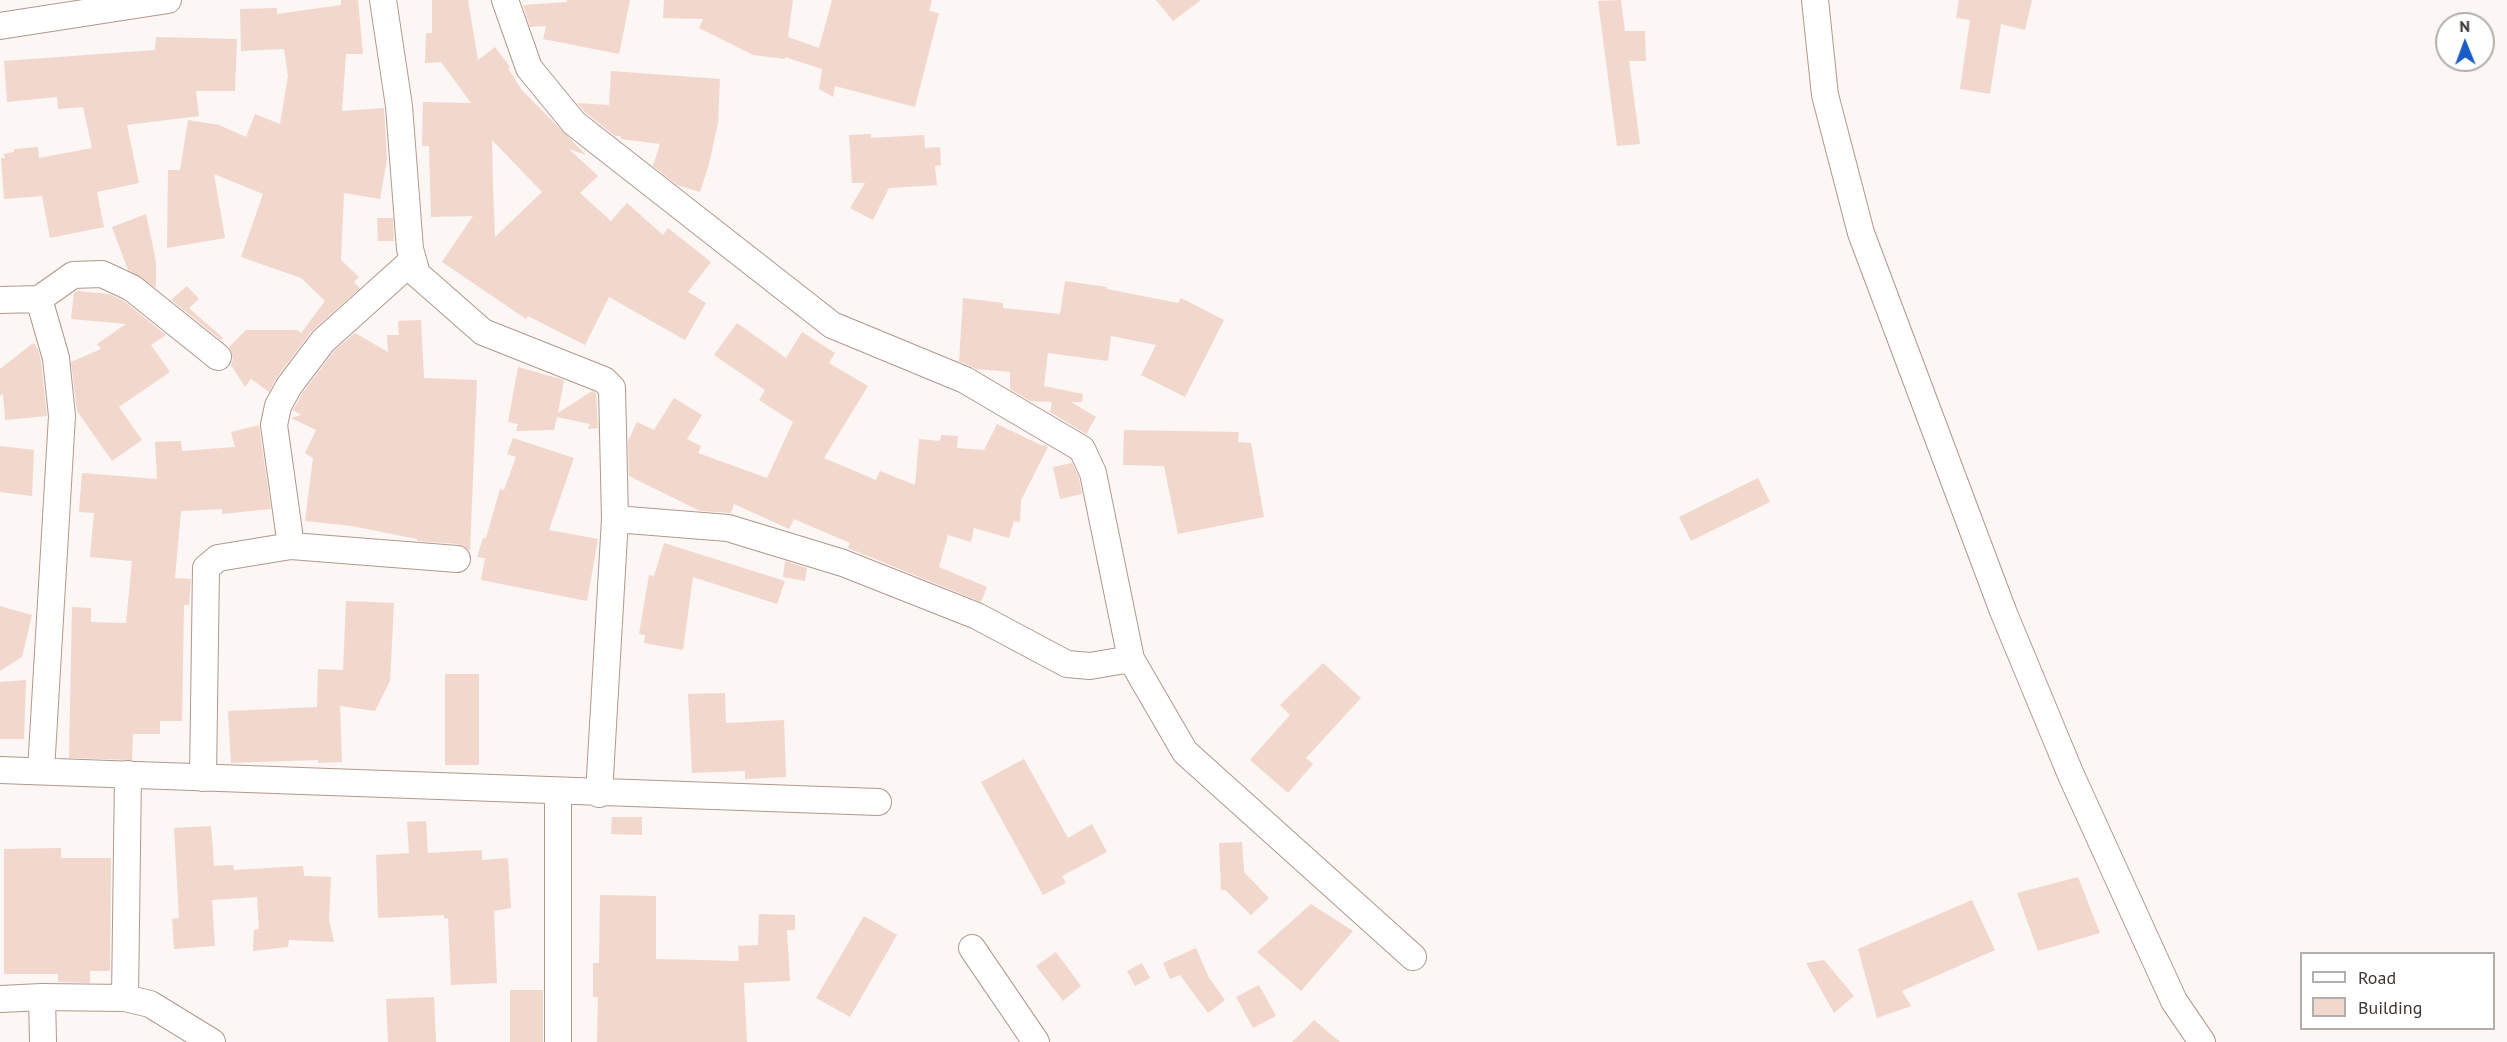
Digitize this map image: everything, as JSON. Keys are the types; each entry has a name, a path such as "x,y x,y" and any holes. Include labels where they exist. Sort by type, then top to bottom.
{"street":[{"path":"0,26 168,0"},
{"path":"383,0 399,106 412,261 417,274 483,332 604,380 612,388 615,519 599,794"},
{"path":"505,0 529,68 574,123 832,325 965,380 1082,448 1093,473 1131,659 1185,752 1413,957"},
{"path":"1815,0 1825,95 1861,233 2003,611 2071,775 2174,1001 2202,1042"},
{"path":"291,546 274,425 278,406 289,386 323,341 412,261"},
{"path":"0,300 39,299 73,275 102,274 132,288 218,357"},
{"path":"39,299 56,358 62,416 41,771"},
{"path":"615,519 728,528 843,563 977,616 1067,664 1090,666 1131,659"},
{"path":"203,778 206,568 218,558 291,546 457,559"},
{"path":"0,770 599,794 878,802"},
{"path":"125,998 128,774"},
{"path":"558,792 558,1042"},
{"path":"972,948 1036,1042"},
{"path":"42,997 43,1042"},
{"path":"0,999 125,998 150,1004 213,1042"}],"building":[{"path":"341,0 358,0 363,54 346,54 342,111 384,108 387,159 380,199 344,193 341,260 359,277 354,282 360,288 311,332 277,377 269,392 251,379 245,387 231,365 233,359 229,347 246,330 297,330 301,333 325,301 301,278 241,257 263,194 214,174 225,238 167,248 168,170 180,170 188,120 219,125 246,137 255,114 280,124 288,76 284,49 241,51 240,9 277,8 277,14 341,5"},
{"path":"432,0 468,0 478,60 495,47 510,67 508,68 521,89 586,155 569,149 598,176 580,193 611,221 627,203 663,235 668,228 711,262 688,292 706,303 685,340 609,297 585,345 528,316 526,319 442,262 473,216 431,217 429,146 422,146 423,102 471,103 441,62 425,63 426,33 432,33","holes":["492,140 542,192 495,237"]},
{"path":"567,0 630,0 619,54 543,39 546,26 530,27 523,5 567,2"},
{"path":"664,0 793,0 788,37 819,48 832,0 932,0 929,11 939,13 915,107 835,86 833,97 819,89 822,69 785,57 785,59 753,55 699,28 703,19 663,18"},
{"path":"1156,0 1201,0 1173,21"},
{"path":"1621,0 1625,31 1645,31 1646,61 1629,61 1640,144 1617,146 1598,1"},
{"path":"1959,0 2032,0 2025,30 2001,24 1990,94 1960,89 1970,20 1956,18"},
{"path":"156,37 237,39 235,91 196,91 199,116 127,125 139,183 97,192 104,227 50,238 42,196 4,199 1,158 5,158 4,154 14,152 14,149 38,147 39,158 92,148 83,107 58,109 57,97 7,102 4,61 155,50"},
{"path":"611,71 720,79 718,123 700,192 677,185 653,166 660,144 621,139 621,136 615,136 577,103 609,105"},
{"path":"871,134 871,138 924,135 925,148 940,147 941,165 935,166 937,185 889,188 873,220 850,208 865,183 852,183 849,135"},
{"path":"146,214 156,261 156,288 128,270 112,227"},
{"path":"377,218 393,218 394,241 378,241"},
{"path":"1065,281 1107,287 1107,289 1178,303 1181,298 1224,320 1185,397 1141,375 1156,345 1111,336 1108,361 1048,353 1044,386 1083,394 1082,402 1071,402 1096,417 1086,434 1050,412 1052,402 1030,401 1010,389 1010,372 976,369 959,361 963,298 1003,303 1003,308 1060,314"},
{"path":"187,286 199,299 189,308 223,338 221,340 171,300"},
{"path":"77,291 109,294 124,301 166,335 151,345 170,372 119,407 142,440 112,461 77,411 71,362 101,349 97,344 126,324 71,319 74,293"},
{"path":"421,320 424,378 477,380 470,551 458,544 417,541 417,539 352,526 305,521 313,458 305,453 316,430 291,418 301,415 293,410 302,394 334,351 355,333 388,352 387,335 399,335 398,321"},
{"path":"737,323 786,358 802,332 835,353 829,363 868,386 824,458 876,480 880,471 915,485 919,439 940,441 941,435 958,436 957,448 984,450 997,424 1048,447 1021,500 1020,522 1014,521 1009,538 974,528 971,542 948,535 939,567 987,587 981,602 848,548 850,543 794,519 789,529 734,504 731,513 700,511 629,476 628,441 637,422 654,430 674,398 702,415 687,439 701,446 698,453 767,478 793,422 759,400 765,390 714,355"},
{"path":"33,343 38,349 41,361 47,416 5,420 3,394 0,396 0,369"},
{"path":"518,367 564,380 558,413 592,391 596,393 598,428 588,429 590,424 557,417 554,430 516,431 518,424 508,422"},
{"path":"259,425 271,509 222,514 222,509 181,511 175,578 191,579 189,605 184,605 182,721 160,721 160,734 133,734 132,760 69,758 72,607 91,608 91,622 126,623 132,561 90,557 94,513 79,512 82,473 157,479 155,442 181,441 182,451 235,447 231,432"},
{"path":"1124,430 1239,432 1238,442 1251,443 1264,517 1178,534 1164,466 1123,465"},
{"path":"513,438 574,458 549,530 598,539 587,601 481,580 485,558 477,557 483,538 486,538 500,489 504,490 516,457 507,454"},
{"path":"0,446 34,450 32,496 0,492"},
{"path":"1072,463 1079,478 1082,494 1060,499 1053,467"},
{"path":"1758,478 1770,502 1691,541 1679,517"},
{"path":"664,543 785,581 777,604 693,577 683,650 644,643 645,635 639,634 649,575 654,576"},
{"path":"785,561 807,568 805,581 783,577"},
{"path":"346,601 394,603 390,681 375,711 340,706 342,762 318,763 318,760 231,763 228,711 317,707 318,669 343,670"},
{"path":"0,606 32,615 22,657 0,671"},
{"path":"1323,663 1361,698 1306,758 1313,764 1288,793 1250,760 1290,715 1280,705"},
{"path":"445,674 479,674 479,765 445,765"},
{"path":"26,680 24,739 0,739 0,682"},
{"path":"725,693 726,723 784,720 786,777 745,779 745,771 692,773 688,694"},
{"path":"1024,759 1068,838 1092,824 1107,852 1062,876 1066,883 1043,895 981,782"},
{"path":"612,817 642,817 642,835 611,834"},
{"path":"426,821 428,853 482,850 482,860 508,858 511,908 494,911 497,983 451,985 448,918 444,919 444,915 378,918 376,855 409,853 407,822"},
{"path":"211,826 214,866 233,865 234,870 303,866 304,876 331,877 329,920 334,942 289,940 288,947 253,951 254,930 259,929 257,897 212,900 215,946 174,949 172,919 179,918 174,828"},
{"path":"1242,842 1244,872 1269,898 1251,915 1225,890 1221,890 1219,843"},
{"path":"61,848 61,858 111,858 110,971 90,971 90,983 58,982 58,974 4,974 4,849"},
{"path":"2078,877 2100,933 2038,951 2017,893"},
{"path":"600,895 656,896 656,959 739,961 738,946 758,945 759,914 795,915 795,930 787,930 790,981 744,983 747,1042 597,1042 598,997 593,997 593,963 599,963"},
{"path":"1972,900 1995,950 1902,991 1911,1006 1877,1018 1858,949"},
{"path":"1311,904 1353,931 1301,991 1257,952"},
{"path":"864,916 897,935 850,1017 816,998"},
{"path":"1196,948 1209,978 1225,1000 1208,1013 1180,975 1170,979 1163,963"},
{"path":"1056,952 1081,986 1063,1001 1036,966"},
{"path":"1824,960 1854,996 1834,1013 1806,963"},
{"path":"1142,963 1150,978 1135,986 1127,971"},
{"path":"1259,985 1276,1016 1253,1028 1236,997"},
{"path":"510,990 543,990 543,1042 510,1042"},
{"path":"434,997 436,1042 388,1042 386,999"},
{"path":"1314,1020 1340,1042 1292,1042"}]}
